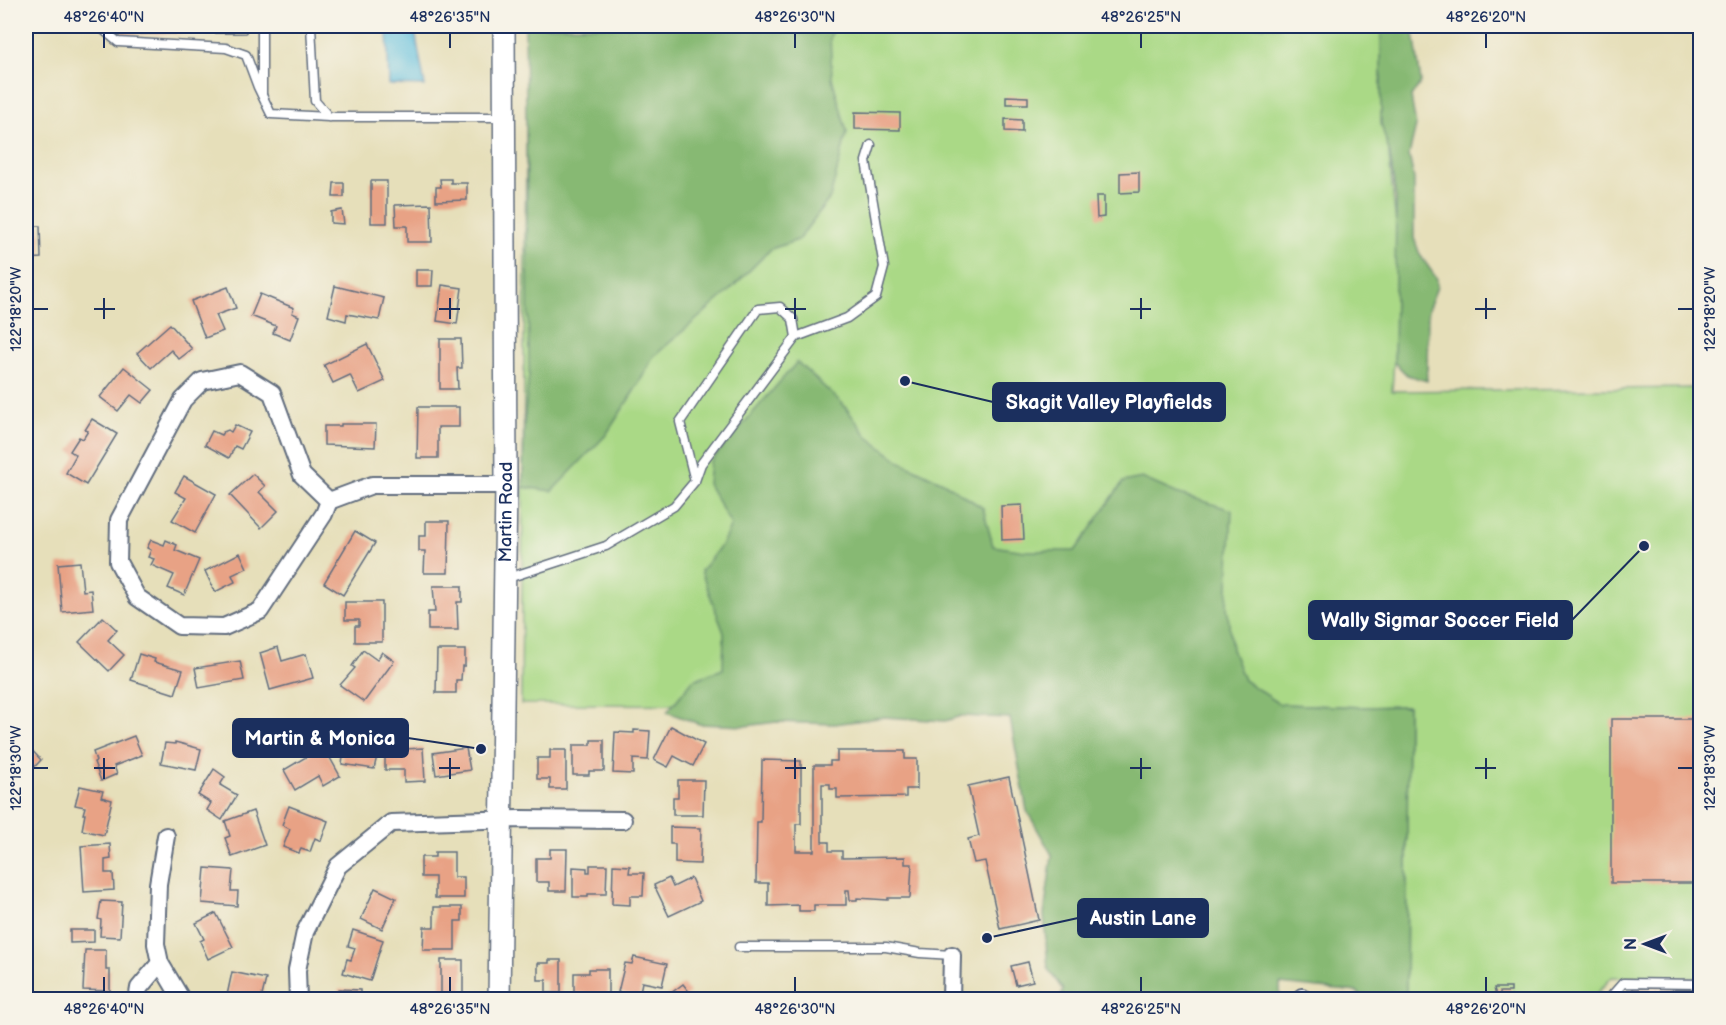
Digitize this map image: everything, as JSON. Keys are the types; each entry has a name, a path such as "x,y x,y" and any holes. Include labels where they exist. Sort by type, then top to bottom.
{"street":[{"name":"Martin Road","path":"499,999 506,485 504,26"},
{"path":"329,501 302,475 272,393 240,373 202,381 183,400 119,520 118,562 137,597 179,626 224,627 260,611 324,514 329,501 372,485 506,485"},
{"path":"298,999 297,970 306,932 338,866 391,823 500,819 623,820"},
{"path":"166,836 158,884 156,944 160,963 182,999"},
{"path":"951,999 952,955"},
{"path":"137,999 139,988 160,963"}],"lane":[{"path":"99,26 118,42 226,48 246,55 271,114 329,117 504,117"},
{"path":"262,26 262,97"},
{"path":"311,26 315,101 329,117"},
{"path":"504,579 606,546 674,506 695,481 701,464 796,337 848,318 876,297 884,267 866,161 871,145"},
{"path":"695,481 680,422 758,309 780,307 792,319 796,337"},
{"path":"739,946 886,946 952,955"},
{"path":"1608,999 1623,983 1701,984"}],"green space":[{"path":"525,26 835,26 830,37 832,78 847,132 830,198 798,240 771,249 726,294 653,357 606,435 552,491 523,487 524,423 529,374"},
{"path":"527,26 1390,26 1389,156 1400,264 1392,391 1700,388 1700,978 1612,977 1592,999 1406,999 1408,706 1280,704 1244,680 1231,706 521,704"},
{"path":"1381,26 1413,26 1421,82 1411,97 1416,126 1409,155 1414,179 1414,238 1420,255 1437,279 1437,287 1428,310 1427,381 1407,375 1394,362 1396,200 1390,155 1381,124"},
{"path":"797,362 843,404 869,438 901,462 943,482 983,508 993,546 1025,551 1075,551 1123,482 1142,478 1176,493 1232,510 1227,606 1232,649 1244,680 1280,704 1408,706 1406,999 1361,999 1358,992 1280,984 1280,999 1060,999 1063,990 1048,969 1044,915 1052,855 1027,811 1010,718 961,716 945,721 884,717 835,724 776,722 745,726 699,724 667,712 693,680 723,669 724,633 701,571 722,544 731,525 708,484 710,462"}],"water":[{"path":"387,26 414,26 425,86 389,85"}],"building":[{"path":"122,26 246,26 246,33 122,34"},
{"path":"1006,96 1028,97 1028,104 1006,104"},
{"path":"855,112 900,113 900,130 855,129"},
{"path":"1005,119 1022,120 1022,132 1005,131"},
{"path":"1139,172 1139,192 1120,193 1120,173"},
{"path":"440,179 451,179 451,183 467,183 467,200 436,201 436,187 441,187"},
{"path":"371,181 387,181 387,223 371,223"},
{"path":"334,183 344,183 344,197 333,197"},
{"path":"1096,196 1104,196 1104,217 1097,218"},
{"path":"431,204 432,242 407,242 407,226 396,226 395,205"},
{"path":"342,210 344,224 331,223 331,212"},
{"path":"26,220 29,220 29,226 40,226 41,258 26,259"},
{"path":"416,270 433,270 432,286 416,286"},
{"path":"442,285 462,288 457,324 437,321"},
{"path":"335,286 384,298 379,320 347,314 346,321 328,316"},
{"path":"228,287 236,308 216,315 223,331 205,338 191,301"},
{"path":"260,294 294,308 292,313 299,316 290,340 273,333 276,326 251,316"},
{"path":"170,324 192,349 179,359 171,350 151,368 137,353"},
{"path":"440,339 461,339 462,368 457,368 458,389 440,389"},
{"path":"367,344 385,381 359,393 350,375 333,383 324,365"},
{"path":"124,367 153,390 142,403 131,395 118,411 100,397"},
{"path":"418,407 459,407 459,427 438,427 438,458 417,458"},
{"path":"92,419 117,434 86,485 66,473 76,455 70,451 79,437 83,439 88,431 85,430"},
{"path":"341,424 376,424 375,447 324,445 324,426 341,426"},
{"path":"235,425 250,432 241,449 235,446 229,458 205,445 212,431 221,435 228,430 231,432"},
{"path":"253,474 265,486 259,492 278,511 261,528 230,495"},
{"path":"184,476 216,494 195,533 172,520 186,498 175,492"},
{"path":"1022,505 1024,539 1002,540 1001,506"},
{"path":"426,521 449,521 448,573 424,573 425,551 419,551 419,536 426,536"},
{"path":"355,531 375,543 343,595 324,583"},
{"path":"151,540 164,545 166,540 177,545 175,550 199,560 184,595 168,588 174,575 151,565 154,559 148,557 151,550 147,548"},
{"path":"240,553 247,568 232,575 235,582 215,592 205,571"},
{"path":"80,562 83,591 91,590 93,609 62,612 58,564"},
{"path":"433,586 462,586 462,602 457,602 458,630 428,630 428,612 435,612"},
{"path":"345,602 382,602 382,642 355,642 355,626 359,626 359,620 345,620"},
{"path":"103,617 117,630 108,640 124,655 109,671 79,642"},
{"path":"278,647 282,661 306,654 313,678 270,690 260,653"},
{"path":"363,650 377,660 382,652 394,661 364,702 340,685 355,668 352,666"},
{"path":"437,650 465,650 465,666 462,666 461,680 456,680 456,693 436,693"},
{"path":"139,654 155,659 154,662 183,670 175,694 131,680"},
{"path":"240,661 244,680 199,688 195,668"},
{"path":"1611,719 1700,719 1700,883 1611,883"},
{"path":"671,726 704,744 693,766 674,756 668,767 654,760"},
{"path":"634,730 650,731 648,760 633,759 633,774 613,773 615,732 634,733"},
{"path":"134,736 142,755 114,766 117,774 101,781 93,752"},
{"path":"318,736 340,776 323,786 318,776 295,790 284,770 311,754 305,743"},
{"path":"591,740 604,740 604,771 589,771 589,775 573,775 573,745 591,745"},
{"path":"341,741 379,747 374,769 342,764 343,757 337,755"},
{"path":"175,742 201,749 196,770 161,763 165,743 175,744"},
{"path":"26,744 41,760 26,776"},
{"path":"423,748 425,781 404,782 404,770 385,770 385,750"},
{"path":"466,748 470,770 436,775 433,753"},
{"path":"550,750 566,750 566,789 550,789 550,779 537,779 537,758 550,758"},
{"path":"837,751 905,751 905,759 917,759 917,789 906,789 906,797 837,798 837,789 830,789 830,784 822,784 822,842 829,842 829,851 842,851 842,858 905,857 905,864 912,864 910,898 850,900 849,890 846,890 846,905 814,905 814,911 799,911 799,905 768,906 768,883 756,883 757,822 761,822 762,760 801,761 801,824 796,824 796,851 814,851 814,765 830,765 830,761 837,761"},
{"path":"214,769 225,777 220,785 237,795 222,820 207,810 211,803 198,795"},
{"path":"1009,777 1039,920 1000,929 985,861 974,863 968,839 979,836 968,786"},
{"path":"678,780 704,780 703,815 673,815 673,797 678,797"},
{"path":"80,786 103,791 101,797 112,800 104,835 82,830 85,807 75,805"},
{"path":"289,806 328,821 321,841 315,838 310,852 301,849 299,853 283,847 290,829 282,825"},
{"path":"253,811 265,845 232,857 225,838 230,836 225,821"},
{"path":"670,827 701,828 700,864 675,863 675,844 670,844"},
{"path":"110,844 111,859 105,860 105,873 113,873 114,890 84,892 81,846"},
{"path":"550,849 567,849 566,891 549,891 549,882 536,882 536,858 550,858"},
{"path":"435,852 454,852 454,877 464,877 464,898 435,898 435,877 421,877 421,857 435,857"},
{"path":"590,865 607,865 606,894 573,897 573,867 587,868 587,872 590,872"},
{"path":"613,865 630,866 629,873 644,873 643,896 630,896 630,905 612,904"},
{"path":"205,868 233,870 231,891 238,891 237,906 202,903"},
{"path":"669,878 673,887 691,878 701,901 669,916 654,885"},
{"path":"375,888 396,898 382,929 361,919"},
{"path":"101,901 122,902 120,937 100,936 101,920 98,919"},
{"path":"434,907 462,907 462,921 455,921 455,950 423,950 424,927 434,927"},
{"path":"216,913 233,947 208,959 200,941 204,939 196,923"},
{"path":"70,930 94,930 94,942 70,943"},
{"path":"353,930 383,940 370,981 343,973 347,959 351,960 355,948 348,946"},
{"path":"85,950 106,950 106,970 110,970 110,991 83,990"},
{"path":"634,957 667,964 662,986 642,982 639,997 618,992 625,963 632,964"},
{"path":"441,960 463,960 463,994 441,994"},
{"path":"549,960 561,960 561,993 546,993 546,980 538,980 538,963 549,963"},
{"path":"1028,962 1033,981 1016,985 1011,966"},
{"path":"589,969 608,969 608,994 574,993 574,973 589,973"},
{"path":"232,972 266,979 261,1000 247,997 247,1000 226,1000"},
{"path":"683,984 690,993 685,997 688,1000 662,1000"},
{"path":"1494,988 1511,988 1511,992 1500,992 1500,996 1511,996 1511,1000 1494,1000 1496,996"},
{"path":"1633,988 1700,989 1699,1000 1633,1000"},
{"path":"339,989 360,990 360,1000 338,1000"},
{"path":"870,992 889,992 889,1000 869,1000"}],"place":[{"name":"Skagit Valley Playfields","path":"905,381"},
{"name":"Wally Sigmar Soccer Field","path":"1644,546"},
{"name":"Martin & Monica","path":"481,749"},
{"name":"Austin Lane","path":"987,938"}]}
